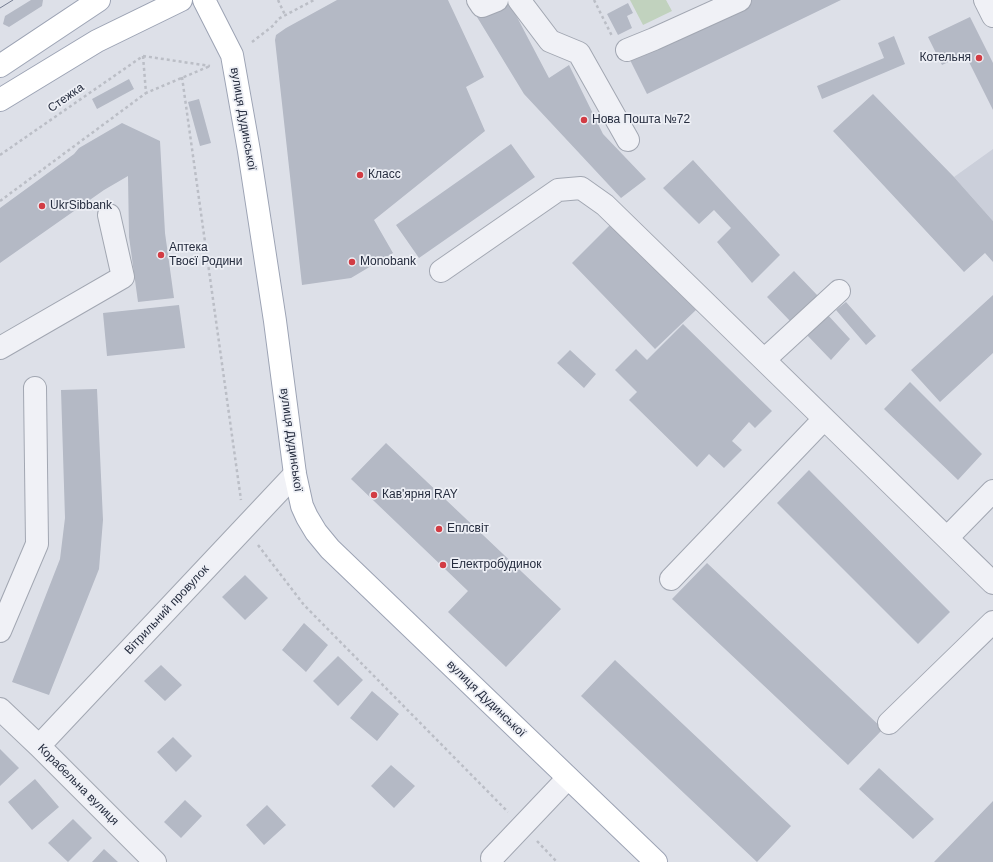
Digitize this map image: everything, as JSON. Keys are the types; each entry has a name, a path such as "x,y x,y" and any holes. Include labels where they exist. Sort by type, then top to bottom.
{"main road":[{"path":"0,66 99,0"},
{"path":"0,100 97,41 181,0"},
{"name":"вулиця Дудинської","path":"204,0 232,55 233,60 275,321 295,474 304,511 316,532 330,549 656,862"}],"street":[{"path":"478,0 482,6 497,0"},
{"path":"519,0 550,41 579,53 628,140"},
{"path":"627,50 740,0"},
{"path":"985,0 993,16"},
{"path":"440,271 558,190 580,188 605,205 993,583"},
{"path":"0,348 123,277 109,214"},
{"path":"764,360 839,291"},
{"path":"0,631 37,544 35,388"},
{"path":"671,579 824,419"},
{"name":"Вітрильний провулок","path":"40,746 295,474"},
{"path":"947,538 993,491"},
{"path":"889,723 993,622"},
{"name":"Корабельна вулиця","path":"0,709 40,746 155,862"},
{"path":"492,858 568,778"}],"path":[{"path":"278,0 285,15"},
{"path":"252,42 285,15 314,0"},
{"path":"594,0 621,53 627,50"},
{"path":"0,201 146,93 210,66 143,56 146,93"},
{"name":"Стежка","path":"0,155 143,56"}],"shaded area":[{"path":"993,149 993,221 954,177"}],"green space":[{"path":"630,0 666,0 672,11 643,25"}],"building":[{"path":"31,0 43,0 42,6 9,27 3,24 5,16"},
{"name":"Класс","path":"337,0 448,0 484,77 466,87 485,131 374,220 393,253 351,278 302,285 275,40 276,35 286,28"},
{"path":"508,0 549,78 569,65 603,134 646,179 621,198 524,94 477,17"},
{"path":"747,0 841,0 647,94 629,58"},
{"path":"628,3 633,13 627,16 632,28 618,35 607,14"},
{"name":"Котельня","path":"970,17 993,63 993,110 965,54 942,65 928,37"},
{"path":"894,36 905,64 822,99 817,86 884,58 878,43"},
{"path":"129,79 134,89 97,109 92,99"},
{"path":"873,94 954,177 993,221 993,262 985,253 964,272 833,131"},
{"path":"199,99 211,143 200,146 188,102"},
{"path":"122,123 160,141 165,233 174,298 138,302 129,237 128,176 104,190 0,263 0,208 74,154 79,148"},
{"path":"511,144 535,177 419,258 396,225"},
{"path":"693,160 780,255 752,283 717,242 731,228 714,210 699,224 663,188"},
{"path":"610,225 696,310 655,349 572,263"},
{"path":"794,271 818,296 791,322 767,297"},
{"path":"993,295 993,353 940,402 911,370"},
{"path":"846,302 876,336 866,345 836,310"},
{"path":"179,305 185,348 107,356 103,313"},
{"path":"826,313 850,339 831,360 805,333"},
{"path":"683,324 772,411 755,428 749,422 732,441 742,450 724,468 709,454 697,467 629,400 637,392 615,370 636,349 647,360"},
{"path":"570,350 596,374 584,388 557,363"},
{"path":"910,382 982,454 958,480 884,409"},
{"path":"97,389 103,520 99,569 49,695 12,682 60,559 65,518 61,390"},
{"path":"386,443 561,609 506,667 448,612 468,591 351,479"},
{"path":"809,470 950,612 918,644 777,503"},
{"path":"707,563 883,729 848,765 672,599"},
{"path":"245,575 268,598 245,620 222,597"},
{"path":"304,623 328,645 306,672 282,650"},
{"path":"338,656 363,680 338,706 313,681"},
{"path":"615,660 791,826 757,862 581,696"},
{"path":"161,665 182,685 165,701 144,681"},
{"path":"372,691 399,714 377,741 350,718"},
{"path":"173,737 192,756 176,772 157,752"},
{"path":"0,749 19,768 0,786"},
{"path":"391,765 415,786 394,808 371,786"},
{"path":"879,768 934,819 913,839 859,789"},
{"path":"35,779 59,807 32,830 8,802"},
{"path":"185,800 202,816 181,838 164,822"},
{"path":"993,801 993,862 934,862"},
{"path":"267,805 286,825 264,845 246,825"},
{"path":"73,819 92,838 68,862 48,843"},
{"path":"104,849 118,862 92,862"}],"tram line":[{"path":"0,8 13,0"}],"place":[{"name":"Котельня","path":"979,58"},
{"name":"Нова Пошта №72","path":"584,120"},
{"name":"Класс","path":"360,175"},
{"name":"UkrSibbank","path":"42,206"},
{"name":"Аптека Твоєї Родини","path":"161,255"},
{"name":"Monobank","path":"352,262"},
{"name":"Кав'ярня RAY","path":"374,495"},
{"name":"Еплсвіт","path":"439,529"},
{"name":"Електробудинок","path":"443,565"}]}
